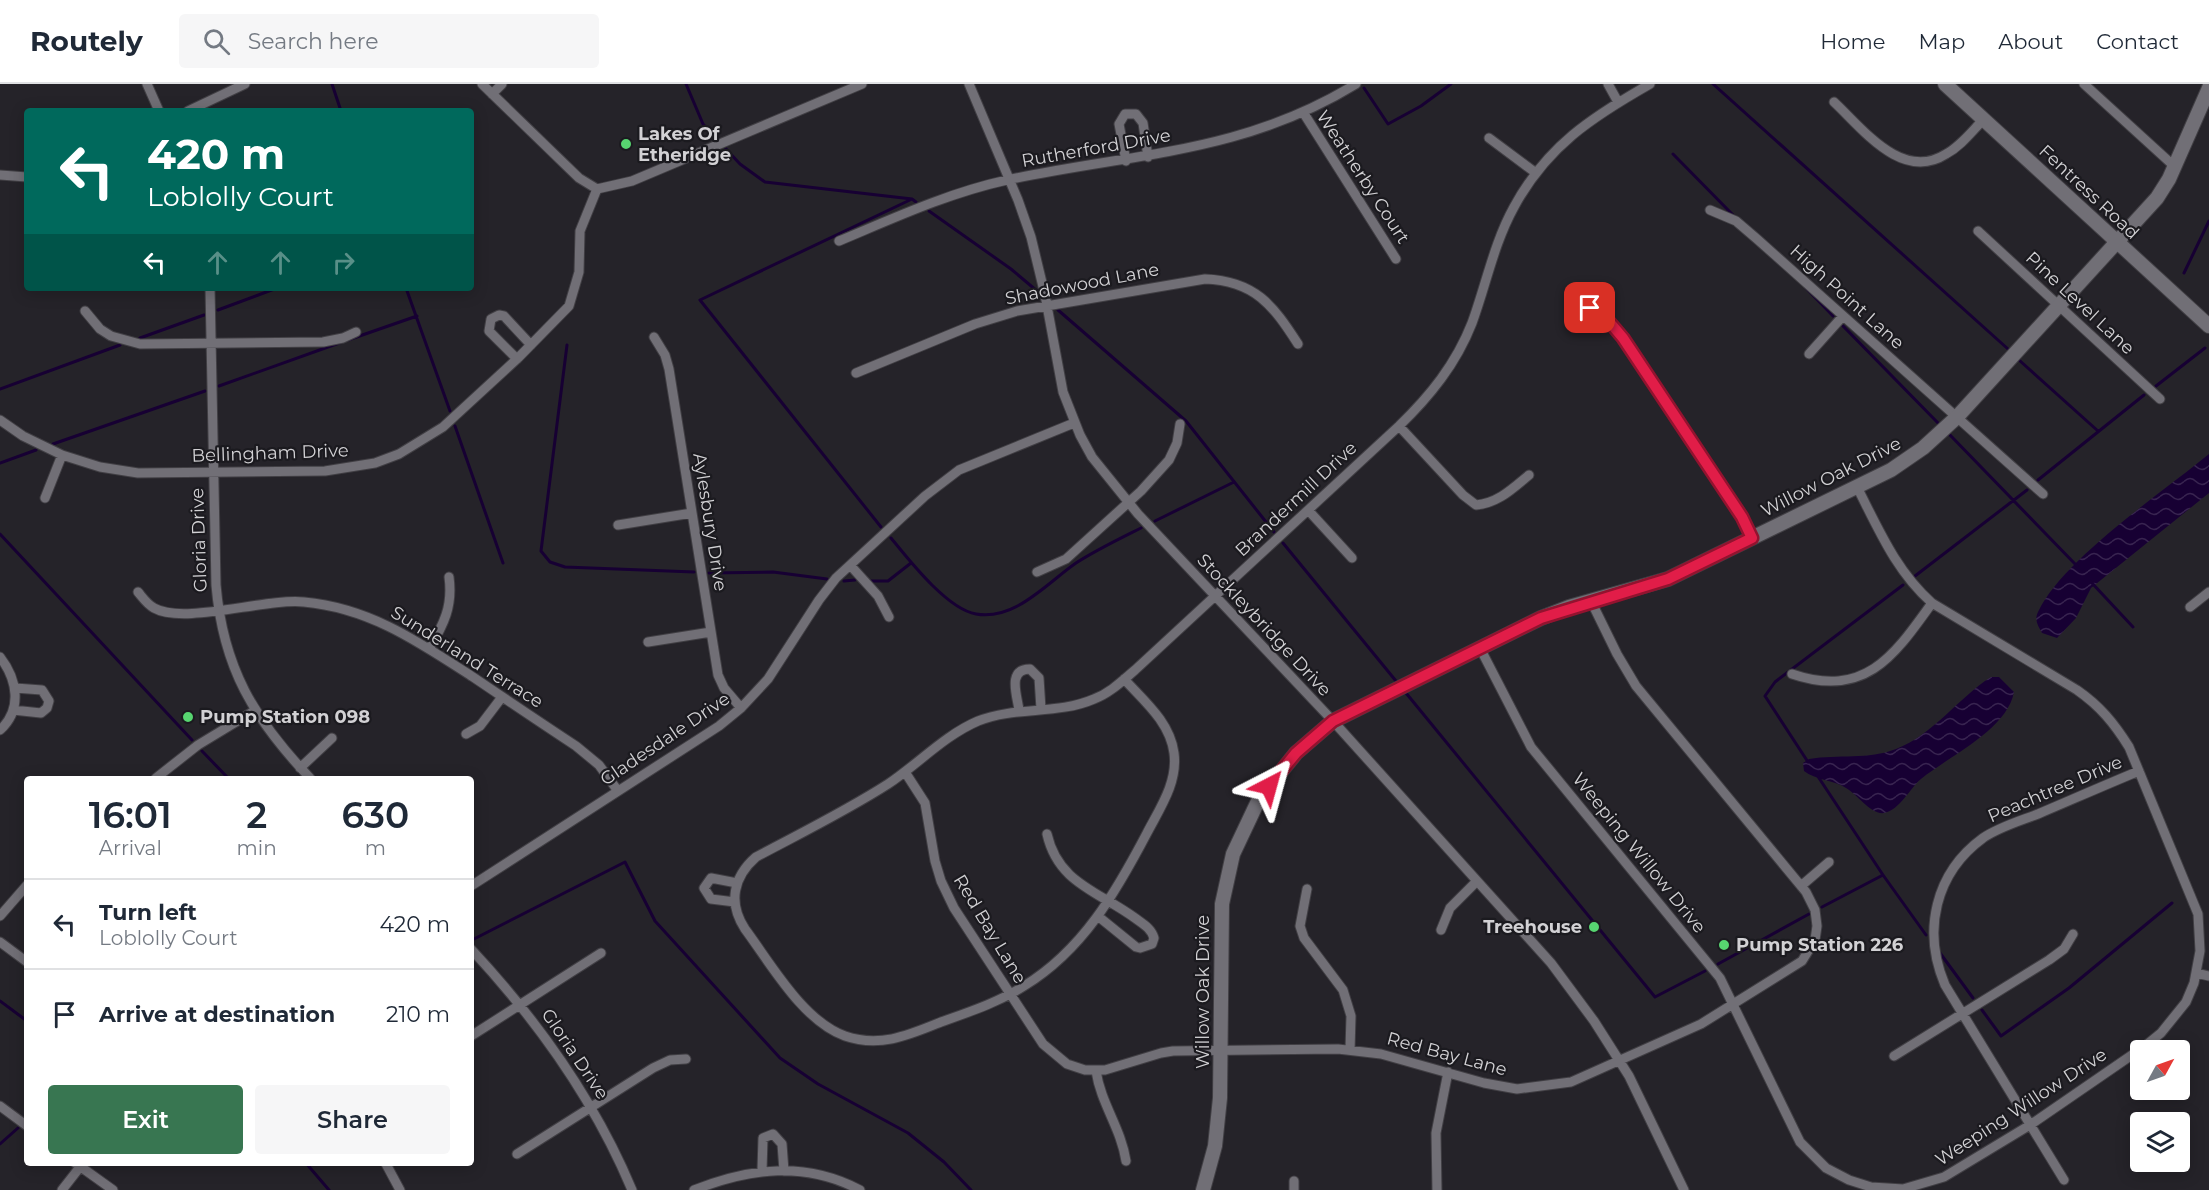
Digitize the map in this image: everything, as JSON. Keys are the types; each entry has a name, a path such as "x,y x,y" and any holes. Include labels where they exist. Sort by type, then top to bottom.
{"street":[{"path":"147,84 158,108"},
{"path":"194,108 244,84"},
{"path":"482,84 579,178 597,189 632,181 862,84"},
{"path":"492,94 502,84"},
{"name":"Stockleybridge Drive","path":"969,84 1031,237 1047,305 1063,392 1074,423 1092,457 1127,502 1333,721 1551,963 1618,1059 1650,1116 1684,1190"},
{"name":"Rutherford Drive","path":"840,241 933,202 1009,180 1212,144 1303,112 1356,84"},
{"path":"1608,84 1618,102"},
{"name":"Brandermill Drive","path":"736,887 748,864 756,857 865,799 967,727 1004,713 1069,707 1093,700 1124,679 1399,426 1432,392 1463,343 1506,223 1536,173 1572,133 1650,84"},
{"name":"Fentress Road","path":"1945,84 2209,326"},
{"path":"2084,84 2174,166"},
{"name":"Willow Oak Drive","path":"1203,1190 1217,1130 1221,1051 1220,928 1226,879 1233,854 1259,799 1278,773 1333,721 1541,618 1668,579 1857,487 1911,457 1957,417 2157,198 2209,88"},
{"path":"1834,102 1889,153 1902,160 1916,162 1933,160 1946,154 1984,119"},
{"name":"Weatherby Court","path":"1303,112 1396,259"},
{"path":"1126,161 1119,124 1125,114 1129,113 1136,114 1143,123 1148,157"},
{"path":"1489,138 1536,173"},
{"path":"0,176 24,177"},
{"name":"Bellingham Drive","path":"0,420 23,436 62,455 120,471 213,473 325,471 375,463 399,454 443,427 517,359 569,306 579,272 580,231 597,189"},
{"name":"High Point Lane","path":"1710,210 1736,221 2043,494"},
{"name":"Pine Level Lane","path":"1978,231 2160,399"},
{"name":"Shadowood Lane","path":"856,373 975,324 1047,305 1191,280 1228,282 1250,290 1269,303 1298,344"},
{"name":"Gloria Drive","path":"210,291 218,609 225,645 235,674 254,711 308,776"},
{"path":"1590,308 1606,318 1623,338 1742,517 1752,538"},
{"path":"85,310 100,329 124,340 156,345 331,342 356,332"},
{"path":"517,359 489,331 488,323 491,319 499,315 504,316 531,345"},
{"path":"1809,354 1843,316"},
{"name":"Aylesbury Drive","path":"654,337 665,355 669,369 718,675 724,688 741,708"},
{"name":"Gladesdale Drive","path":"474,884 718,726 741,708 782,660 827,589 926,496 959,470 1074,423"},
{"path":"1037,572 1066,559 1169,460 1177,443 1180,424"},
{"path":"1399,426 1463,495 1476,505 1489,504 1505,495 1529,475"},
{"path":"45,498 62,455"},
{"name":"Weeping Willow Drive","path":"1480,648 1531,747 1711,966 1734,1004 1796,1135 1815,1159 1848,1185 1889,1189 1926,1184 1944,1177 2030,1125 2161,1033 2186,1002 2205,952 2192,896 2139,771 2117,728 2094,702 1932,603 1908,580 1894,560 1857,487"},
{"path":"1308,510 1352,558"},
{"path":"618,525 692,513"},
{"path":"850,565 878,596 889,617"},
{"path":"429,649 447,617 450,604 449,577"},
{"name":"Sunderland Terrace","path":"138,592 154,608 167,613 186,614 290,601 359,612 387,624 429,649 594,760 618,791"},
{"path":"2190,607 2209,592"},
{"name":"Red Bay Lane","path":"905,772 925,803 935,861 946,893 1009,994 1052,1055 1067,1064 1096,1071 1161,1053 1350,1050 1381,1054 1517,1089 1539,1088 1581,1079 1618,1059 1671,1038 1734,1004 1784,973 1810,951 1815,940 1817,920 1812,901 1801,886 1636,686 1617,654 1591,601"},
{"path":"1792,674 1822,683 1853,679 1873,671 1894,654 1932,603"},
{"path":"648,642 711,632"},
{"path":"0,657 12,675 15,688 13,710 0,730"},
{"path":"1019,710 1015,680 1016,674 1022,669 1030,669 1039,678 1041,709"},
{"path":"735,902 711,899 704,888 711,878 736,887 735,902 745,929 806,1009 823,1025 846,1037 873,1041 900,1038 1025,986 1060,958 1099,917 1162,803 1175,766 1174,752 1165,725 1124,679"},
{"path":"13,710 41,713 47,708 49,701 42,690 15,688"},
{"path":"466,734 480,726 502,697"},
{"path":"159,776 198,745 254,711"},
{"path":"300,768 332,738"},
{"name":"Peachtree Drive","path":"2064,1180 1962,1014 1938,970 1933,937 1938,899 1954,867 1969,850 1992,833 2139,771"},
{"path":"1047,834 1053,854 1069,876 1110,900 1147,927 1154,938 1152,944 1136,947 1099,917"},
{"path":"1801,886 1829,862"},
{"path":"1441,930 1450,908 1477,881"},
{"path":"0,916 24,888"},
{"path":"1307,889 1299,921 1301,930 1343,990 1351,1016 1350,1050"},
{"path":"1894,1056 2057,955 2064,949 2073,934"},
{"path":"0,942 24,961"},
{"name":"Gloria Drive","path":"474,952 521,1004 562,1060 591,1107 632,1190"},
{"path":"474,1034 601,953"},
{"path":"2196,973 2209,976"},
{"path":"517,1154 659,1065 686,1059"},
{"path":"1096,1071 1099,1092 1121,1136 1126,1161"},
{"path":"1437,1190 1436,1133 1448,1072"},
{"path":"0,1106 24,1124"},
{"path":"762,1170 763,1138 773,1134 782,1144 783,1171"},
{"path":"62,1190 76,1166"},
{"path":"78,1166 113,1190"},
{"path":"387,1166 400,1190"},
{"path":"694,1190 718,1180 762,1170 816,1174 860,1190"}],"water":[{"path":"2209,454 2209,493 2091,588 2076,618 2057,638 2042,633 2036,620 2038,612 2050,592 2068,571 2115,528"},
{"path":"1991,677 1999,677 2014,692 2009,706 2000,718 1975,741 1921,779 1890,811 1879,813 1874,811 1846,788 1804,771 1803,763 1809,759 1864,756 1896,749 1909,743 1934,726 1967,695"}],"waterway":[{"path":"332,84 340,108"},
{"path":"686,84 703,124 716,138"},
{"path":"1364,88 1388,124 1421,106 1451,84"},
{"path":"1713,84 2008,349"},
{"path":"726,149 740,164 765,182 912,199 916,202"},
{"path":"1673,154 1733,215"},
{"path":"881,527 700,300 912,199"},
{"path":"929,211 1011,269 1043,296"},
{"path":"2184,273 2209,221"},
{"path":"1806,288 1833,316"},
{"path":"218,310 269,291"},
{"path":"407,291 450,411"},
{"path":"1058,310 1186,421 1274,532"},
{"path":"140,338 204,315"},
{"path":"348,340 417,316"},
{"path":"1843,326 1939,424"},
{"path":"219,386 342,342"},
{"path":"0,389 120,345"},
{"path":"567,345 541,551 550,562 565,567 694,572"},
{"path":"2156,386 2205,348"},
{"path":"2019,360 2098,431"},
{"path":"53,444 205,391"},
{"path":"2038,480 2144,395"},
{"path":"455,426 503,563"},
{"path":"1950,435 2077,566"},
{"path":"0,463 36,450"},
{"path":"1155,521 1234,482"},
{"path":"1915,576 2027,490"},
{"path":"891,538 941,594 965,610 990,615 1004,612 1030,599 1076,563 1141,528"},
{"path":"0,534 192,740"},
{"path":"1283,543 1396,681"},
{"path":"868,581 888,581 911,563"},
{"path":"709,573 773,572 827,579"},
{"path":"844,581 855,580"},
{"path":"2091,582 2133,627"},
{"path":"1808,762 1765,696 1775,682 1903,585"},
{"path":"1406,693 1655,997 1705,971"},
{"path":"202,751 226,776"},
{"path":"1817,775 1926,935"},
{"path":"474,939 625,862 655,921 780,1058 818,1084 908,1133 944,1162 971,1190"},
{"path":"1822,907 1883,875"},
{"path":"1982,1010 2001,1036 2069,988 2172,903"},
{"path":"1718,964 1809,914"},
{"path":"1940,953 1973,998"},
{"path":"0,1001 24,1019"},
{"path":"0,1144 18,1128"},
{"path":"308,1166 329,1190"}],"place":[{"name":"Lakes Of Etheridge","path":"626,144"},
{"name":"Pump Station 098","path":"188,717"},
{"name":"Treehouse","path":"1594,927"},
{"name":"Pump Station 226","path":"1724,945"}],"route":[{"path":"1269,786 1296,753 1333,721 1541,618 1569,607 1668,579 1752,538 1742,517 1623,338 1612,323 1590,308"}]}
